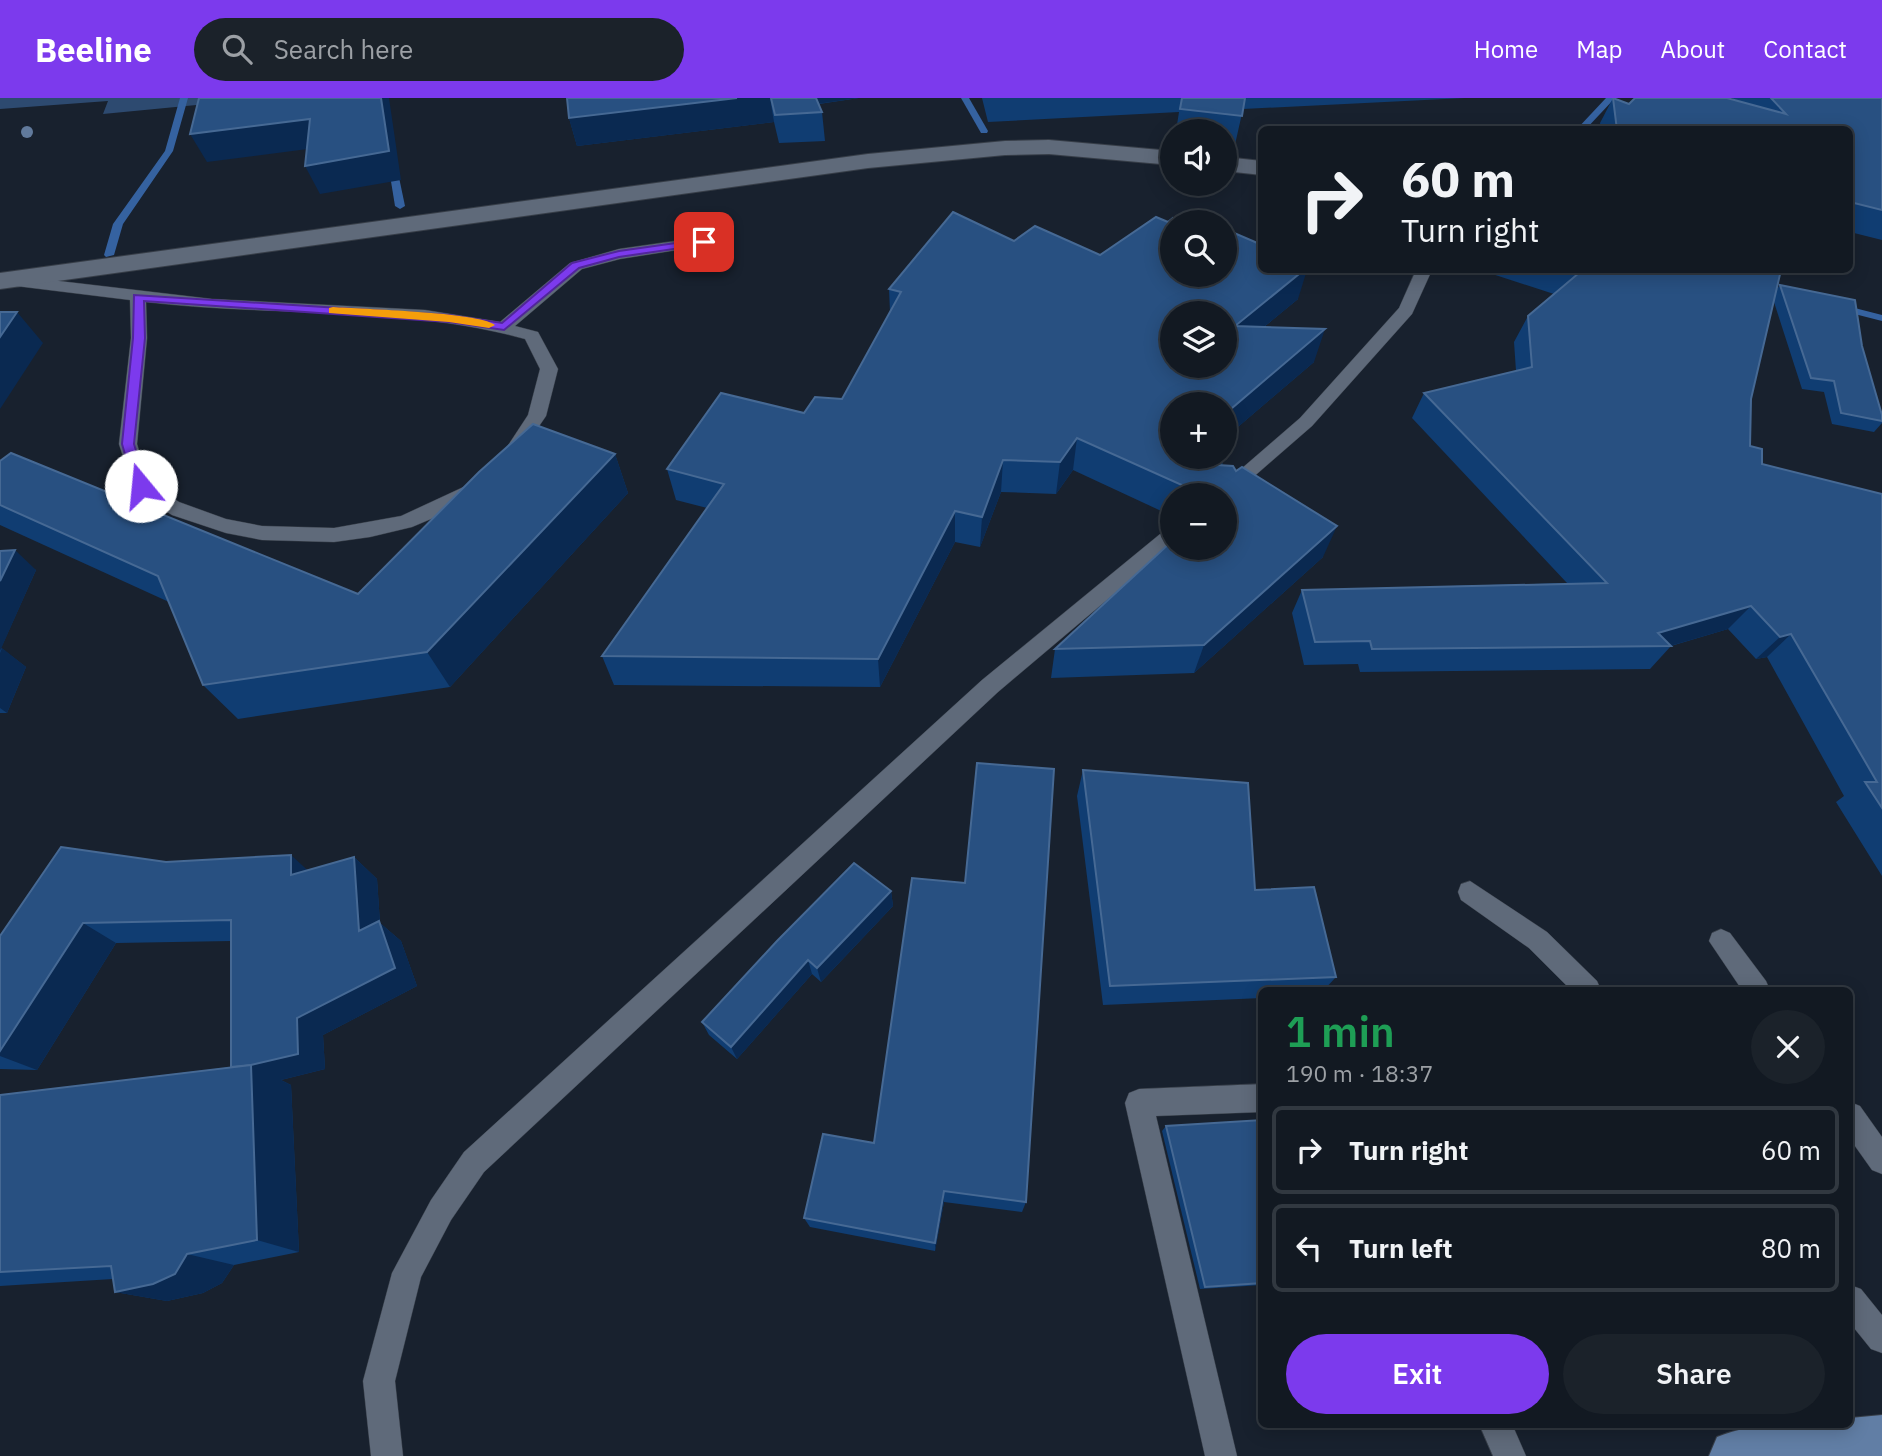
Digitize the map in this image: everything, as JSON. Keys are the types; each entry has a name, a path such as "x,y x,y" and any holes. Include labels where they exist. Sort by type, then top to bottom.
{"main road":[{"path":"1736,1456 1882,1442"}],"street":[{"path":"4,281 868,161 1049,146 1160,157"},
{"path":"1237,166 1258,168"}],"lane":[{"path":"504,327 576,266 619,254 704,242"},
{"path":"1234,483 1306,422 1406,310 1423,273"},
{"path":"4,281 138,297 436,317 504,327 532,336 549,369 537,416 508,460"},
{"path":"138,297 139,338 128,444 141,486 190,515 268,535 333,535 394,525 445,508 489,479"},
{"path":"387,1456 379,1381 407,1273 441,1210 474,1162 990,686 1160,545"},
{"path":"1470,892 1538,940 1585,987"},
{"path":"1721,941 1755,987"},
{"path":"1221,1456 1139,1103 1258,1098"},
{"path":"1853,1120 1882,1160"},
{"path":"1853,1304 1882,1338"},
{"path":"1497,1428 1510,1456"}],"shaded area":[{"path":"0,98 269,98 103,114 108,101 0,109"}],"building":[{"path":"199,98 381,98 389,151 305,166 310,119 190,134"},
{"path":"567,98 737,98 569,118"},
{"path":"771,98 816,98 822,112 775,115"},
{"path":"1182,98 1245,98 1242,116 1180,109"},
{"path":"1613,98 1629,104 1635,98 1727,98 1786,114 1771,98 1882,98 1882,210 1853,203 1853,126 1616,126"},
{"path":"953,212 1014,241 1035,226 1100,255 1156,217 1160,219 1160,287 1237,287 1237,234 1258,243 1258,273 1300,273 1237,324 1237,301 1160,301 1160,378 1237,378 1237,326 1325,329 1237,404 1237,392 1160,392 1160,469 1236,471 1242,467 1337,526 1204,645 1055,649 1160,552 1160,560 1237,560 1237,483 1177,483 1077,438 1060,462 1003,460 982,517 955,511 878,659 602,656 724,484 667,469 721,393 804,413 815,397 842,399 901,292 889,289"},
{"path":"1579,273 1780,273 1751,399 1750,446 1762,449 1762,464 1882,494 1882,808 1865,782 1877,782 1791,634 1780,637 1751,606 1658,633 1671,646 1372,649 1370,641 1315,642 1302,590 1607,583 1424,393 1532,367 1528,316"},
{"path":"1780,285 1855,300 1862,346 1882,421 1841,413 1834,381 1811,378"},
{"path":"0,312 17,312 0,337"},
{"path":"533,424 615,454 427,652 203,685 158,576 0,505 0,461 11,453 358,594 479,472"},
{"path":"15,550 0,581 0,551"},
{"path":"977,763 1054,769 1026,1202 944,1191 935,1243 804,1218 823,1134 874,1143 912,878 965,883"},
{"path":"1083,770 1248,783 1255,890 1314,887 1336,977 1110,986"},
{"path":"61,847 166,862 291,855 291,875 354,857 359,931 379,921 395,968 297,1018 298,1054 231,1067 231,920 83,923 0,1051 0,936"},
{"path":"854,863 891,891 817,968 808,960 731,1047 702,1022"},
{"path":"251,1065 257,1240 187,1254 175,1274 153,1284 115,1292 111,1266 0,1272 0,1095"},
{"path":"1258,1120 1258,1283 1205,1287 1166,1126"}],"waterway":[{"path":"109,255 118,224 169,151 184,98"},
{"path":"965,98 984,131"},
{"path":"1584,126 1611,98"},
{"path":"392,163 400,206"},
{"path":"1839,307 1882,318"}],"slow traffic":[{"path":"333,310 449,318 489,325"}],"route":[{"path":"141,486 128,444 139,338 138,297 240,306 449,318 504,327 576,266 619,254 704,242"}]}
